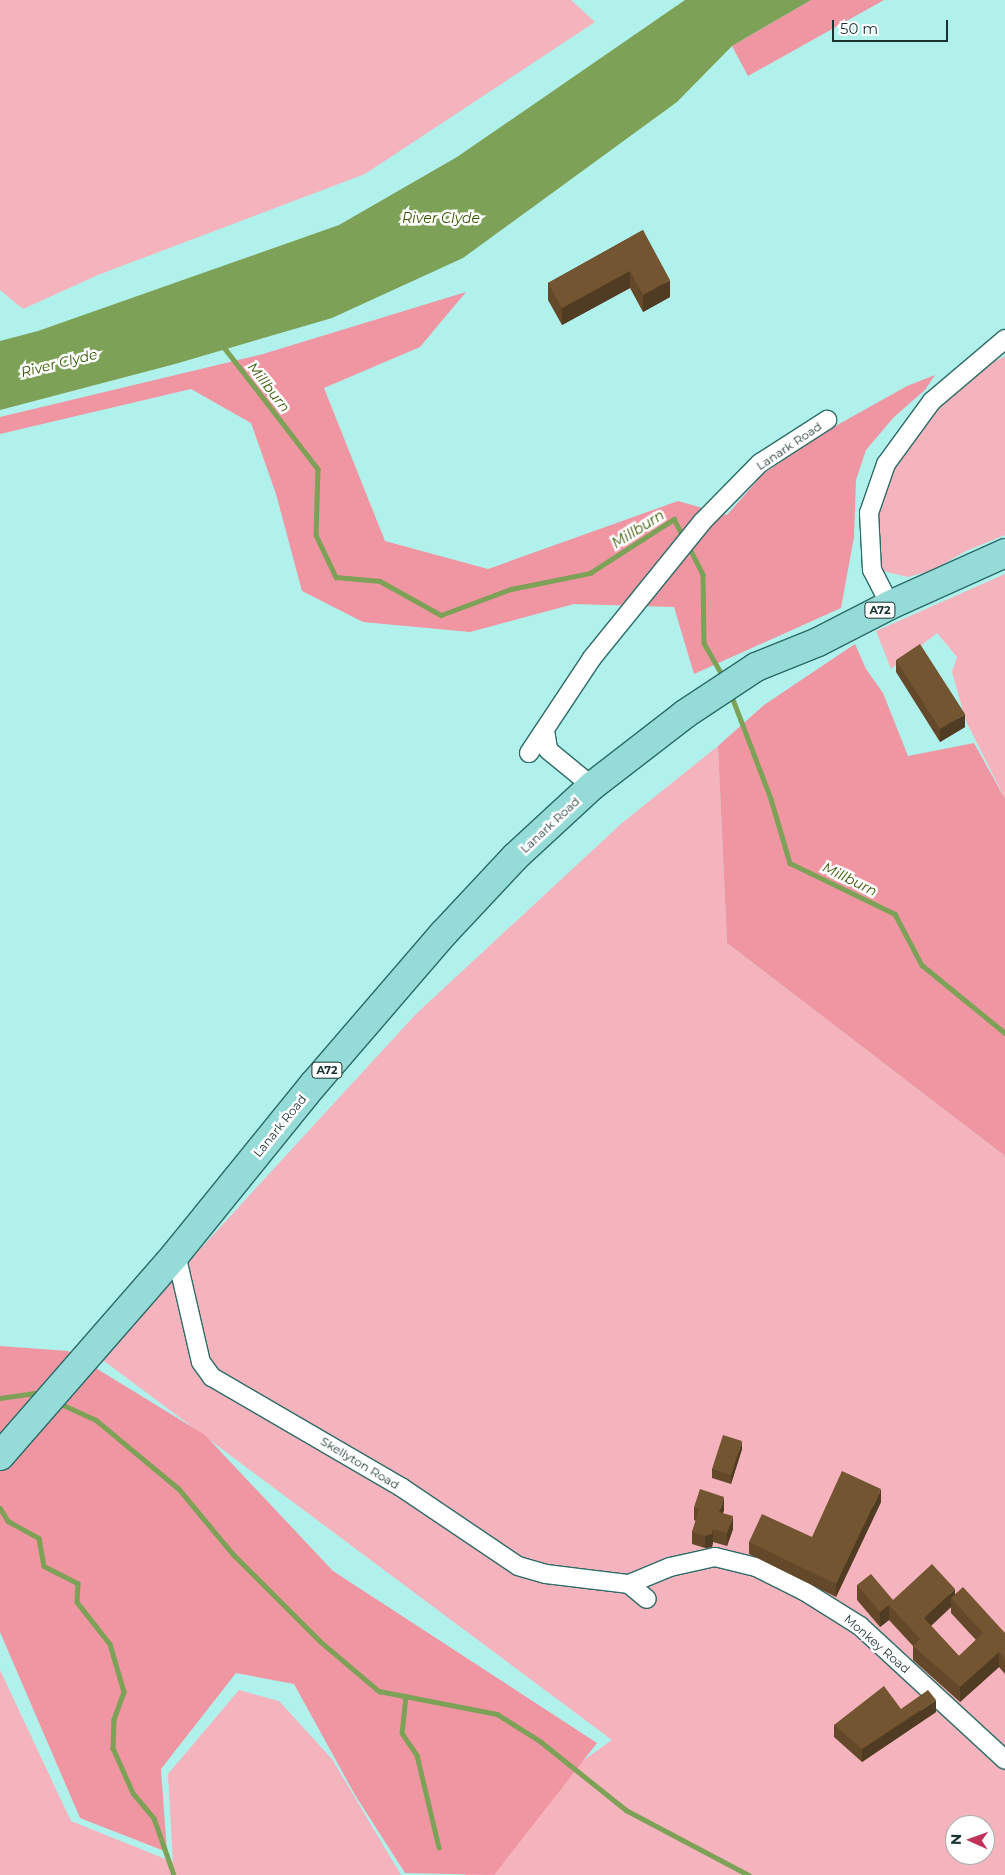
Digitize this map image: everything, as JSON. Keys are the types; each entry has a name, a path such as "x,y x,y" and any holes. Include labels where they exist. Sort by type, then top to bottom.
{"main road":[{"name":"Lanark Road","path":"0,1456 176,1254 313,1085 443,934 515,857 592,786 685,714 756,667 818,642 890,605 1005,553"}],"street":[{"path":"890,605 872,570 869,513 886,464 932,401 1005,339"},
{"name":"Lanark Road","path":"529,754 592,658 658,573 702,522 760,463 827,420"},
{"name":"Lanark Road","path":"545,730 548,750 592,786"},
{"name":"Skellyton Road","path":"176,1254 201,1362 212,1377 400,1487 518,1566 546,1574 629,1584 670,1568"},
{"name":"Monkey Road","path":"670,1568 704,1558 726,1557 756,1567 830,1606 860,1626 1005,1760"},
{"path":"629,1584 647,1600"}],"shaded area":[{"path":"0,0 571,0 595,22 365,174 98,275 23,309 0,290"},
{"path":"811,0 884,0 748,76 732,46"},
{"path":"466,292 420,347 324,388 385,541 488,569 678,501 727,515 763,474 823,433 907,386 935,375 925,390 894,417 866,450 856,480 854,537 841,608 694,674 674,607 574,604 470,632 363,622 302,591 276,494 251,423 191,389 0,434 0,417 263,354"},
{"path":"1005,356 1005,535 966,551 933,570 908,577 883,571 876,562 874,517 898,457 930,417 982,368"},
{"path":"1005,574 1005,799 966,721 952,672 957,657 937,633 891,669 876,631"},
{"path":"855,644 866,669 883,693 908,756 974,743 1005,799 1005,1156 727,943 718,746 764,705"},
{"path":"718,746 727,943 1005,1156 1005,1875 465,1875 571,1769 612,1740 100,1358 416,1014 622,823"},
{"path":"0,1346 68,1351 205,1435 333,1571 597,1743 494,1875 405,1873 355,1795 294,1684 236,1673 161,1769 167,1852 80,1818 0,1632"},
{"path":"0,1670 71,1821 173,1862 168,1774 239,1690 279,1701 332,1759 401,1875 0,1875"}],"water":[{"name":"River Clyde","path":"685,0 811,0 732,46 677,102 463,258 332,318 175,364 0,410 0,341 38,331 339,225 457,157"}],"building":[{"path":"643,230 670,280 643,295 630,271 562,308 548,283"},
{"path":"920,644 965,714 940,729 896,660"},
{"path":"723,1435 742,1441 731,1475 712,1469"},
{"path":"842,1471 881,1489 836,1584 749,1542 762,1514 812,1537"},
{"path":"700,1489 724,1497 719,1512 733,1516 727,1533 713,1529 712,1534 705,1536 692,1532 699,1509 694,1507"},
{"path":"932,1564 955,1589 924,1618 959,1656 983,1633 951,1598 963,1587 1005,1633 1005,1659 999,1652 960,1687 913,1646 920,1639 889,1605 880,1612 857,1585 871,1574 893,1600"},
{"path":"884,1686 901,1709 928,1690 936,1700 862,1749 834,1725"}],"waterway":[{"name":"Millburn","path":"223,346 318,469 316,535 336,577 380,581 441,615 511,589 590,573 674,519 684,538"},
{"name":"Millburn","path":"688,545 703,574 704,643 724,678"},
{"name":"Millburn","path":"731,694 771,799 790,863 895,914 922,965 1005,1033"},
{"path":"0,1398 35,1393 40,1395"},
{"path":"59,1403 96,1420 179,1489 233,1554 321,1642 379,1691 497,1714 540,1741 626,1810 749,1875"},
{"path":"0,1508 8,1521 39,1538 44,1566 78,1583 77,1602 110,1644 124,1692 114,1720 113,1748 133,1793 154,1818 174,1875"},
{"path":"406,1696 402,1733 417,1755 439,1847"}]}
